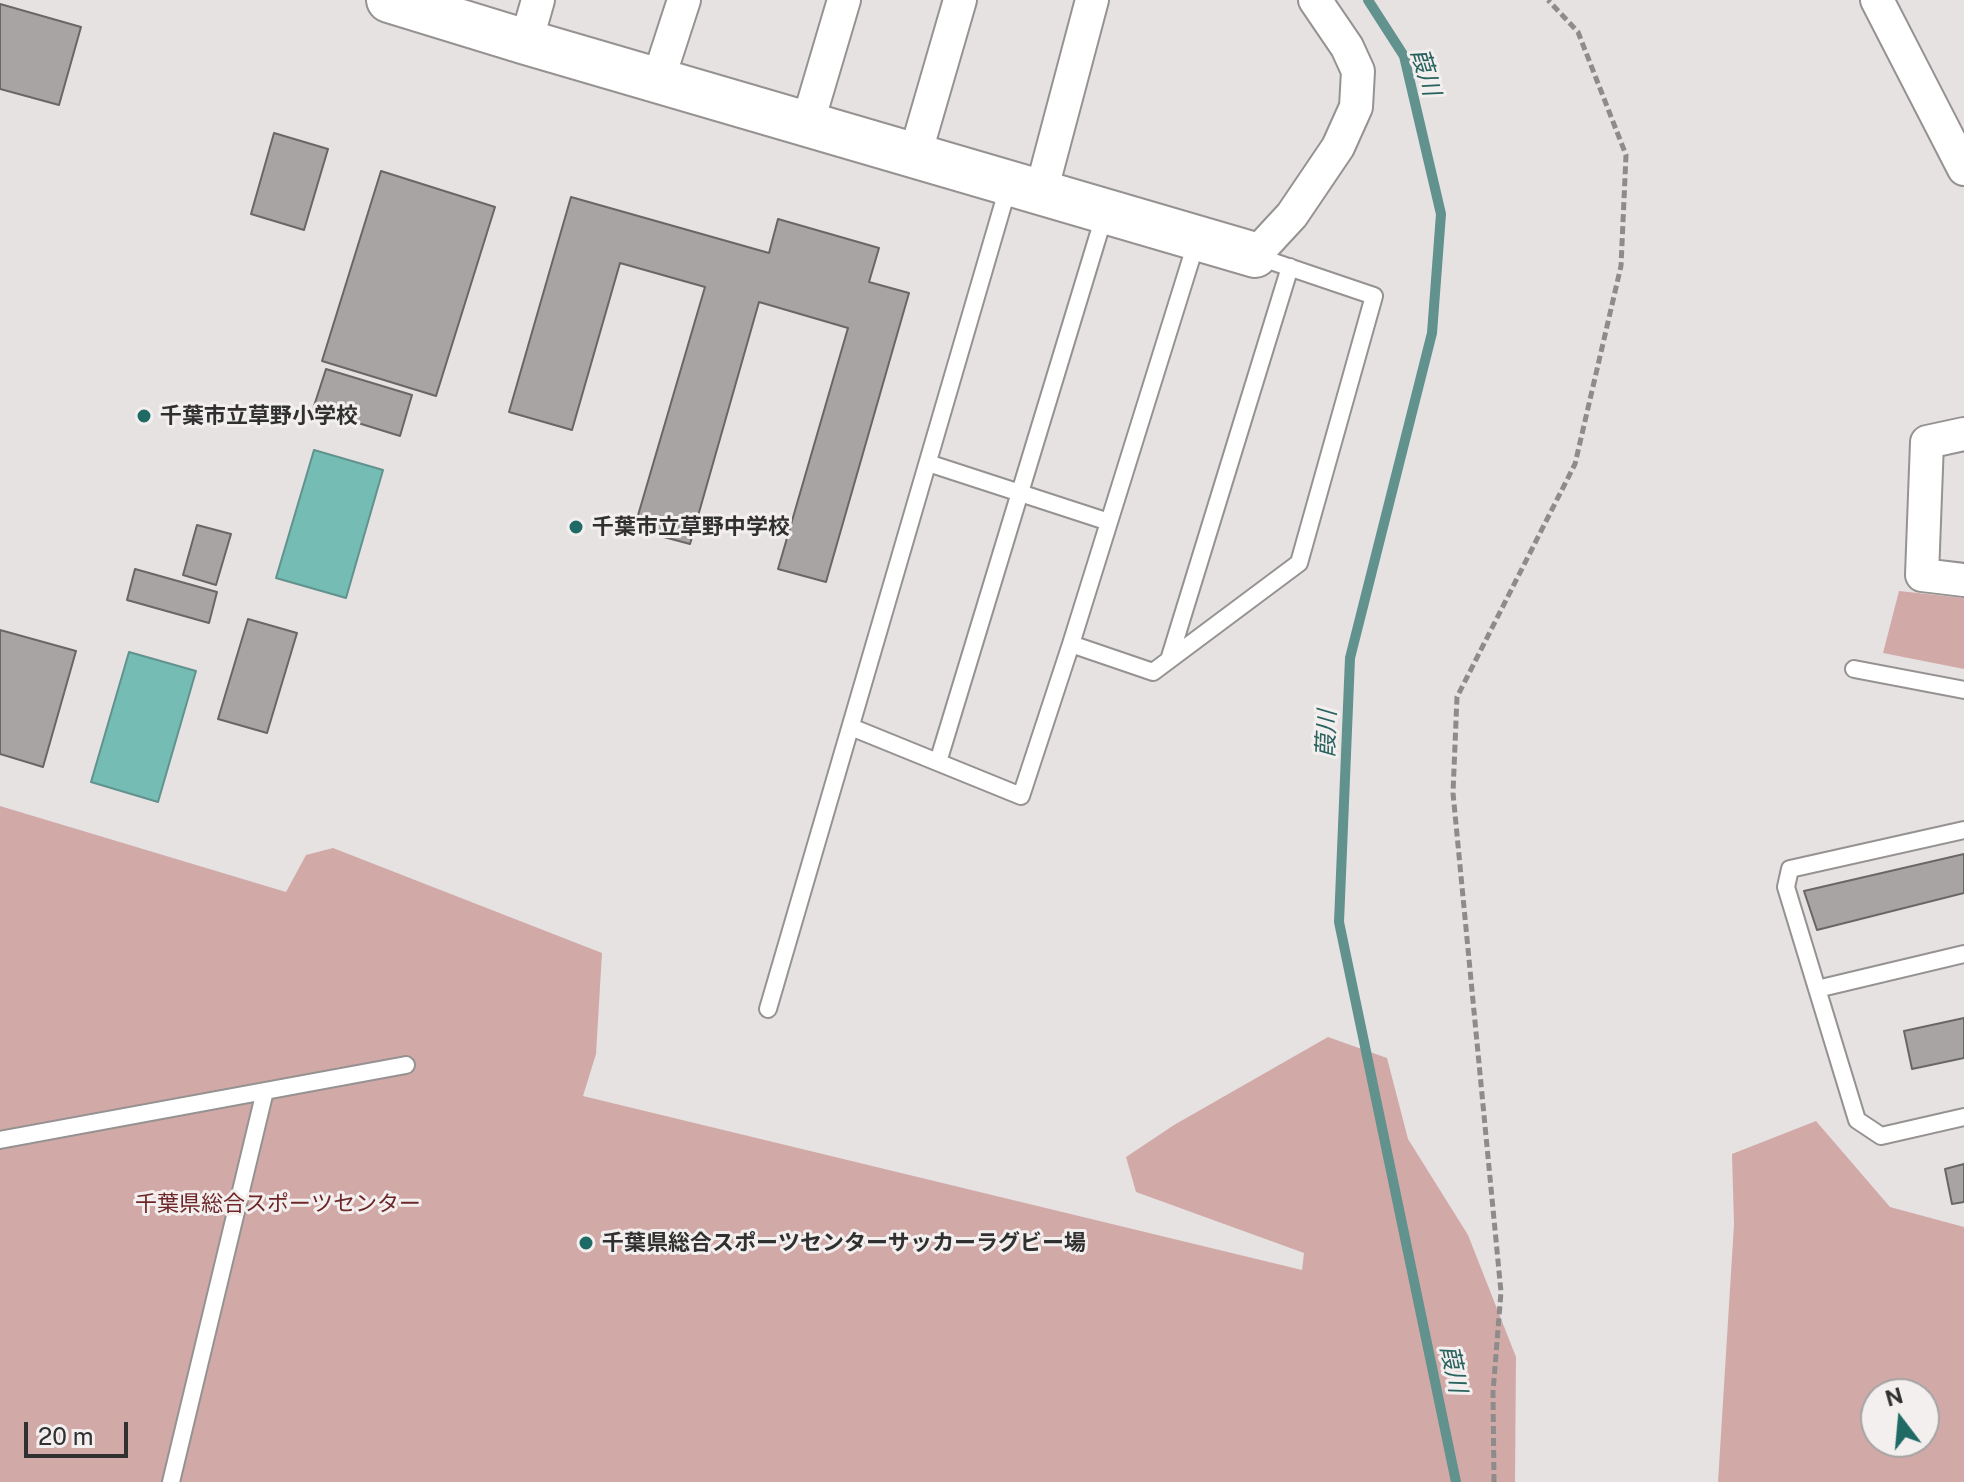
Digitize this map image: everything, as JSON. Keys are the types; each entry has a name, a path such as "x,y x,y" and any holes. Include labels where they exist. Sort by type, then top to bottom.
{"street":[{"path":"389,0 1272,261 1292,215 1338,147 1356,107 1358,71 1347,47 1315,0"},
{"path":"526,42 538,0"},
{"path":"658,80 684,0"},
{"path":"807,125 844,0"},
{"path":"915,155 960,0"},
{"path":"1025,187 1092,0"},
{"path":"1877,0 1964,169"},
{"path":"1964,434 1927,442 1922,575 1964,580"}],"lane":[{"path":"768,1009 928,463 1025,187"},
{"path":"938,762 1105,211"},
{"path":"851,727 1021,796 1197,238"},
{"path":"1071,644 1153,672 1299,563 1374,296 1272,261 1169,660"},
{"path":"928,463 1109,522"},
{"path":"1854,669 1964,690"},
{"path":"1964,830 1790,869 1786,887 1857,1120 1881,1136 1964,1117"},
{"path":"1817,989 1964,954"},
{"path":"0,1140 406,1065"},
{"path":"171,1482 265,1091"}],"path":[{"path":"1494,1482 1493,1392 1501,1292 1453,793 1457,697 1575,464 1621,266 1626,155 1578,32 1548,0"}],"green space":[{"path":"1899,591 1964,598 1964,669 1883,653"},
{"name":"千葉県総合スポーツセンター","path":"0,806 286,892 306,855 333,848 602,953 596,1054 583,1096 1302,1270 1304,1253 1136,1192 1126,1157 1174,1125 1328,1037 1387,1058 1408,1139 1468,1235 1516,1357 1515,1482 0,1482"},
{"path":"1816,1121 1890,1207 1964,1227 1964,1482 1718,1482 1734,1224 1732,1154"}],"water":[{"path":"314,450 383,470 346,598 276,578"},
{"path":"129,652 196,671 158,802 91,782"}],"building":[{"path":"0,4 81,27 59,105 0,89"},
{"path":"274,133 328,149 304,230 251,214"},
{"path":"381,171 495,207 436,396 322,361"},
{"path":"571,197 769,253 778,219 879,248 869,282 909,293 826,582 778,569 848,328 759,302 690,544 634,529 705,287 620,263 572,430 509,412"},
{"path":"326,369 412,395 400,436 313,409"},
{"path":"197,525 231,534 216,585 183,575"},
{"path":"135,569 217,592 209,623 127,600"},
{"path":"248,619 297,633 267,733 218,719"},
{"path":"0,630 76,651 43,767 0,754"},
{"path":"1964,854 1964,893 1817,930 1804,891"},
{"path":"1964,1018 1964,1058 1912,1069 1904,1031"},
{"path":"1964,1164 1964,1202 1952,1204 1945,1169"}],"waterway":[{"name":"葭川","path":"1368,0 1404,56 1441,214 1432,333 1350,658 1339,922 1456,1482"}],"place":[{"name":"千葉市立草野小学校","path":"144,416"},
{"name":"千葉市立草野中学校","path":"576,527"},
{"name":"千葉県総合スポーツセンターサッカーラグビー場","path":"586,1243"}]}
